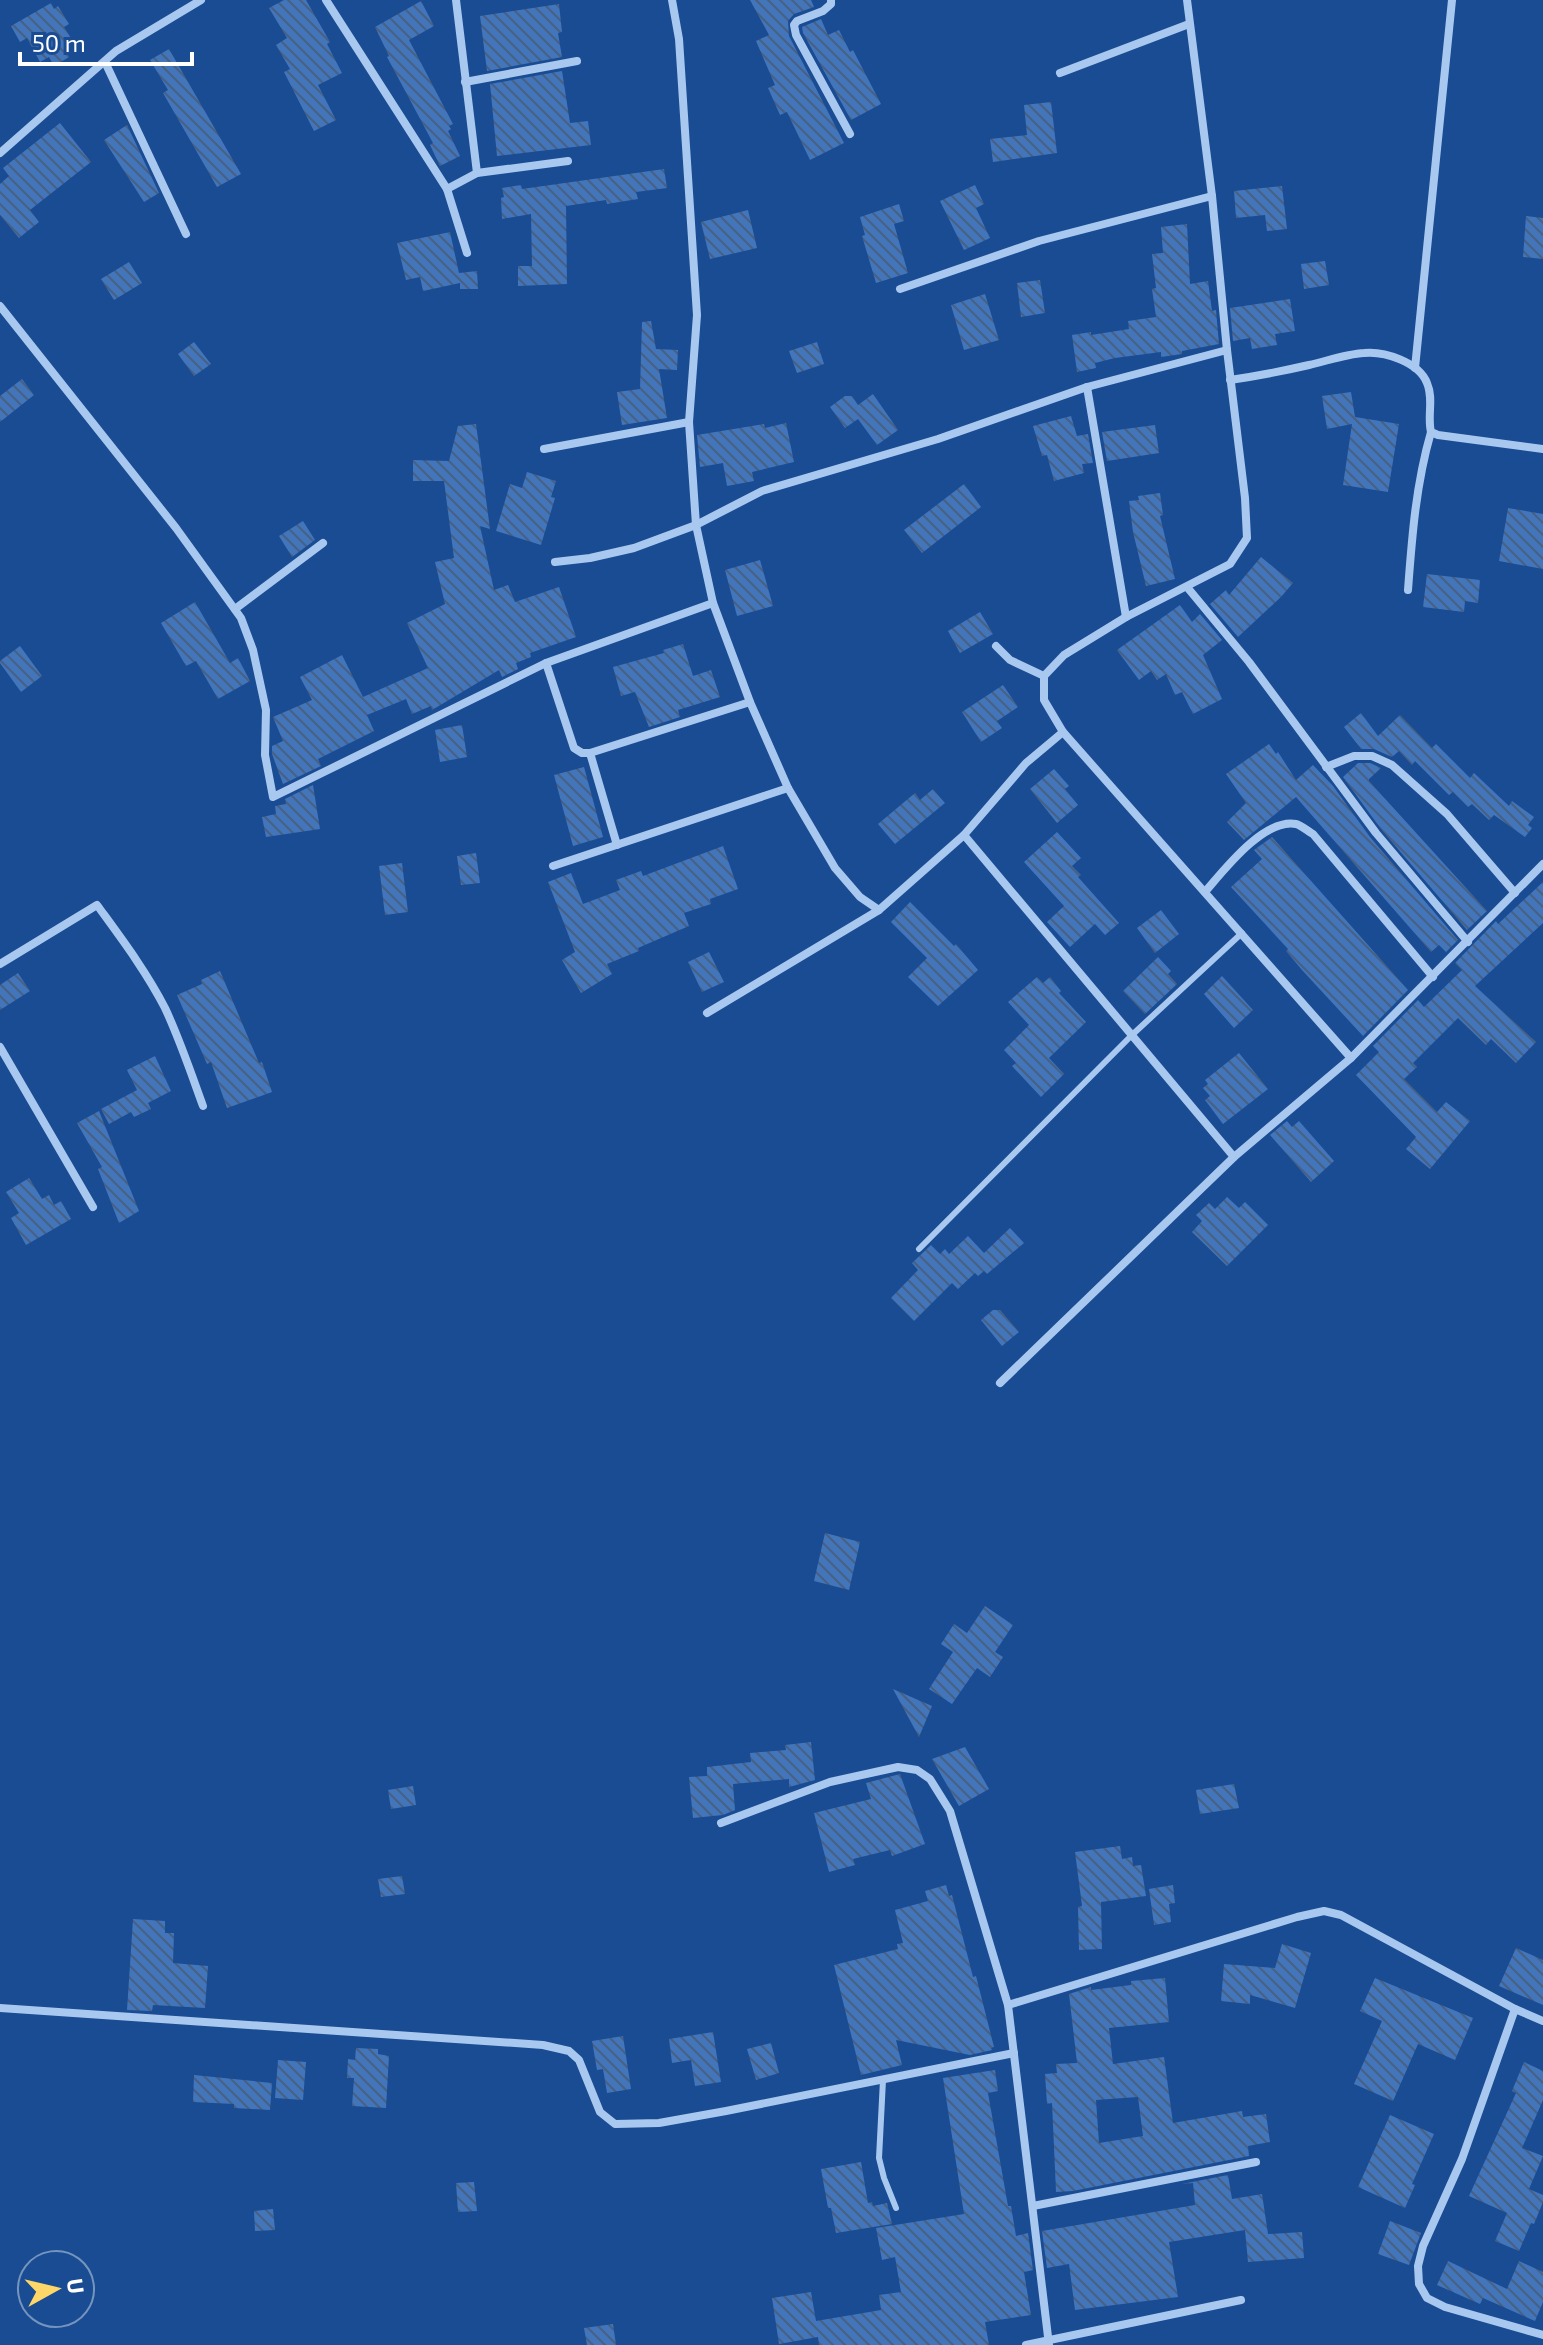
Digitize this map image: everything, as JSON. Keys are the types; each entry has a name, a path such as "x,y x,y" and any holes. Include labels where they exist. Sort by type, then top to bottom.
{"street":[{"path":"0,153 116,51 201,0"},
{"path":"326,0 447,189 467,253"},
{"path":"456,0 477,173"},
{"path":"672,0 679,39 697,315 689,422 696,525 713,603 750,702 788,788 835,868 860,897 879,910"},
{"path":"831,0 823,11 794,25 796,35 850,134"},
{"path":"1187,0 1212,196 1247,538 1230,564 1126,617 1064,655 1044,676 1044,700 1063,732 1351,1058"},
{"path":"1415,368 1452,0"},
{"path":"1060,73 1189,24"},
{"path":"465,82 577,61"},
{"path":"105,62 186,234"},
{"path":"447,189 477,173 568,161"},
{"path":"900,289 1039,241 1212,196"},
{"path":"0,306 176,528 235,609 253,650 263,695 266,710 265,755 273,797 546,663 713,603"},
{"path":"555,562 634,548 696,525 762,491 938,439 1087,387 1227,350"},
{"path":"1230,380 1363,353 1397,358 1423,374 1431,396 1431,432 1421,465 1408,590"},
{"path":"1087,387 1126,617"},
{"path":"544,449 689,422"},
{"path":"1431,432 1543,449"},
{"path":"235,609 323,543"},
{"path":"1187,587 1249,662 1376,833 1468,942"},
{"path":"996,646 1010,660 1044,676"},
{"path":"546,663 574,748 582,753 750,702"},
{"path":"707,1013 879,910 964,835 1026,763 1063,732"},
{"path":"590,753 617,845"},
{"path":"1326,767 1354,756 1372,756 1392,765 1447,814 1515,893"},
{"path":"553,866 788,788"},
{"path":"1205,892 1246,846 1274,827 1296,824 1313,834 1433,977"},
{"path":"964,835 1234,1157"},
{"path":"1000,1383 1234,1157 1351,1058 1543,864"},
{"path":"0,964 97,905 129,949 164,1007 203,1106"},
{"path":"0,1047 93,1207"},
{"path":"721,1823 830,1782 898,1767 917,1770 930,1779 950,1811 1008,2005 1049,2342"},
{"path":"1008,2005 1324,1911 1341,1915 1543,2021"},
{"path":"0,2008 543,2045 569,2051 579,2060 600,2112 615,2124 659,2123 1014,2053"},
{"path":"1515,2009 1462,2159 1423,2246 1418,2275 1427,2298 1445,2307 1543,2335"},
{"path":"1033,2206 1256,2162"},
{"path":"1026,2345 1241,2300"}],"lane":[{"path":"919,1249 1132,1035 1242,933"},
{"path":"883,2080 879,2158 896,2208"}],"building":[{"path":"284,0 306,0 330,42 327,44 342,73 318,85 336,120 314,131 284,72 290,69 276,45 287,38 269,8"},
{"path":"750,0 811,0 814,7 794,14 788,21 789,36 844,143 810,160 787,112 780,115 768,88 775,85 756,41 769,35"},
{"path":"421,1 434,26 409,40 453,124 448,131 460,156 440,166 430,145 433,143 387,57 375,27"},
{"path":"51,3 54,9 58,6 69,24 64,27 74,43 64,48 69,57 54,66 49,57 40,62 27,38 20,42 11,26"},
{"path":"559,4 562,32 558,33 562,57 487,71 480,16"},
{"path":"821,19 828,35 839,30 881,104 851,120 803,33 802,27"},
{"path":"169,49 241,174 217,187 163,93 168,90 150,60"},
{"path":"562,71 570,123 588,121 591,145 497,156 490,84"},
{"path":"1051,102 1057,153 993,162 990,139 1027,135 1024,105"},
{"path":"60,123 91,162 30,210 39,222 19,238 0,215 0,184 9,176 3,168"},
{"path":"127,125 159,193 144,202 104,140"},
{"path":"664,169 667,188 636,192 638,199 566,206 567,284 518,286 518,266 532,266 531,214 502,219 502,188 521,185 522,189"},
{"path":"975,185 984,204 976,208 990,238 964,250 940,201"},
{"path":"1282,186 1287,229 1267,231 1265,215 1236,218 1234,191"},
{"path":"899,204 904,221 894,224 908,273 876,283 862,236 865,235 860,217"},
{"path":"748,210 757,248 710,259 701,222"},
{"path":"1526,216 1543,218 1543,259 1523,257"},
{"path":"1187,224 1190,284 1208,281 1212,311 1216,310 1219,344 1161,357 1161,352 1115,358 1095,363 1096,368 1077,372 1072,335 1129,329 1128,321 1156,317 1152,254 1163,253 1161,227"},
{"path":"450,232 459,273 477,271 478,289 460,289 460,283 423,291 420,277 406,280 397,243"},
{"path":"1325,261 1329,285 1304,289 1301,264"},
{"path":"129,262 142,283 114,300 101,279"},
{"path":"1040,280 1045,313 1021,317 1017,283"},
{"path":"985,294 999,340 964,350 951,305"},
{"path":"1290,299 1295,331 1275,334 1277,345 1252,349 1250,338 1233,341 1230,308"},
{"path":"651,321 656,349 678,350 677,370 659,369 667,418 622,425 617,392 640,389 642,322"},
{"path":"194,342 211,364 194,376 178,354"},
{"path":"817,342 824,364 797,373 789,351"},
{"path":"22,379 34,395 0,422 0,396"},
{"path":"1351,392 1355,417 1399,424 1388,492 1343,485 1352,424 1327,429 1322,396"},
{"path":"873,394 898,430 877,445 858,419 845,428 830,407 845,396 852,396 858,405"},
{"path":"1071,416 1077,436 1088,434 1093,463 1082,464 1084,473 1054,481 1047,455 1042,456 1033,426"},
{"path":"786,423 794,462 752,472 754,481 727,486 723,463 700,467 697,435"},
{"path":"476,424 490,529 480,526 494,590 508,585 515,602 559,587 576,637 530,653 531,657 516,663 518,669 502,677 499,670 432,710 431,706 412,714 406,699 367,715 374,731 318,759 321,766 283,784 272,754 272,746 283,741 273,717 312,700 300,677 342,655 363,697 428,668 407,623 445,604 435,562 454,558 444,481 413,481 413,460 449,461 458,426"},
{"path":"1155,425 1159,453 1107,461 1102,432"},
{"path":"527,472 556,481 551,497 555,498 541,545 496,531 510,484 522,488"},
{"path":"964,484 981,507 922,553 904,530"},
{"path":"1160,493 1163,515 1160,516 1175,579 1146,586 1129,501 1139,500 1138,496"},
{"path":"1508,508 1543,514 1543,569 1499,561"},
{"path":"303,521 315,540 292,557 279,536"},
{"path":"1261,557 1293,583 1238,637 1210,604 1226,590 1229,595"},
{"path":"760,560 773,606 737,616 725,570"},
{"path":"1427,574 1480,580 1478,603 1465,601 1464,612 1423,607"},
{"path":"195,602 230,663 238,658 250,681 218,699 196,661 186,666 161,623"},
{"path":"1180,605 1192,622 1200,614 1222,640 1203,655 1222,699 1193,714 1182,692 1175,695 1166,674 1157,680 1151,671 1139,680 1117,650"},
{"path":"980,612 993,634 960,653 948,631"},
{"path":"683,644 693,676 711,670 720,697 678,710 680,717 649,727 635,692 621,696 613,667 664,653 663,650"},
{"path":"20,646 42,676 21,692 0,663"},
{"path":"1003,685 1018,707 997,721 1002,728 981,742 962,712"},
{"path":"1361,713 1378,736 1400,715 1432,748 1436,744 1470,778 1474,773 1509,806 1512,801 1534,817 1528,825 1532,828 1525,837 1494,815 1489,820 1472,804 1468,807 1453,792 1449,795 1415,761 1412,765 1399,751 1392,757 1374,749 1361,749 1344,727"},
{"path":"462,725 467,757 440,762 435,730"},
{"path":"1269,744 1276,754 1278,752 1296,780 1313,765 1333,786 1370,837 1458,940 1446,952 1439,945 1431,952 1296,797 1244,840 1227,822 1246,803 1226,774"},
{"path":"1358,763 1370,763 1381,768 1369,781 1487,911 1467,930 1381,829 1343,777"},
{"path":"584,767 603,837 573,846 554,775"},
{"path":"1054,769 1069,786 1065,789 1078,805 1057,823 1030,789"},
{"path":"313,785 320,829 266,837 262,817 276,814 275,806 286,804 285,799"},
{"path":"933,789 945,803 895,844 878,824 915,793 920,800"},
{"path":"1057,832 1081,858 1072,866 1081,875 1078,877 1119,923 1105,935 1095,924 1070,947 1047,922 1064,906 1024,862"},
{"path":"1272,837 1408,990 1363,1036 1231,887 1262,859 1254,850"},
{"path":"723,846 738,889 710,899 711,904 684,913 689,926 607,964 612,974 581,993 562,960 575,952 548,882 571,873 583,904 620,890 616,880 641,871 643,876"},
{"path":"476,853 480,883 461,885 457,856"},
{"path":"402,863 408,912 385,915 379,866"},
{"path":"1543,882 1543,923 1475,986 1536,1042 1516,1063 1491,1039 1486,1045 1458,1018 1413,1063 1417,1067 1404,1079 1437,1112 1446,1102 1470,1121 1430,1169 1406,1149 1416,1137 1356,1075 1379,1052 1373,1046 1418,1000 1424,1007 1462,970 1455,963 1496,921 1498,924"},
{"path":"910,902 954,946 956,944 978,970 938,1006 908,977 927,958 891,922"},
{"path":"1161,910 1179,934 1155,953 1137,928"},
{"path":"709,952 724,982 702,992 688,962"},
{"path":"1158,957 1171,971 1168,974 1177,984 1145,1014 1123,991"},
{"path":"220,971 259,1063 262,1062 272,1092 227,1108 211,1062 207,1064 177,995 202,984 201,980"},
{"path":"18,973 30,991 0,1010 0,985"},
{"path":"1222,976 1253,1010 1234,1028 1204,994"},
{"path":"1037,977 1043,983 1050,977 1061,991 1059,993 1086,1022 1049,1058 1064,1074 1041,1097 1012,1066 1016,1063 1004,1050 1029,1025 1008,1002"},
{"path":"1239,1053 1268,1089 1223,1124 1205,1100 1210,1096 1203,1088 1208,1084 1205,1080"},
{"path":"155,1056 171,1091 148,1103 151,1109 134,1117 131,1112 109,1124 101,1109 137,1090 127,1070"},
{"path":"99,1111 139,1211 119,1223 98,1169 102,1167 77,1123"},
{"path":"1287,1121 1292,1127 1299,1121 1334,1161 1311,1182 1270,1135"},
{"path":"29,1178 42,1199 49,1195 54,1205 61,1201 71,1219 26,1245 11,1218 19,1213 6,1192"},
{"path":"1227,1197 1239,1208 1245,1202 1268,1225 1227,1266 1192,1232 1202,1221 1196,1215 1209,1203 1215,1209"},
{"path":"1010,1228 1024,1243 987,1274 984,1271 978,1276 975,1273 958,1289 952,1283 914,1321 891,1298 918,1270 912,1263 931,1245 940,1254 945,1249 949,1254 968,1236 984,1253"},
{"path":"993,1310 1000,1310 1019,1332 1002,1346 981,1320"},
{"path":"825,1533 860,1542 849,1590 814,1581"},
{"path":"985,1606 1013,1625 995,1652 1003,1657 990,1677 977,1668 952,1704 929,1689 953,1652 941,1644 954,1624 967,1633"},
{"path":"893,1689 932,1706 919,1737"},
{"path":"811,1742 815,1780 789,1787 789,1779 733,1784 735,1810 723,1815 693,1818 689,1777 707,1776 707,1767 751,1762 750,1753 786,1750 785,1745"},
{"path":"965,1747 989,1789 959,1806 932,1759"},
{"path":"900,1774 925,1844 892,1856 890,1850 853,1859 855,1865 829,1872 814,1813 871,1799 866,1783"},
{"path":"1234,1784 1239,1808 1200,1814 1196,1790"},
{"path":"413,1786 416,1805 391,1809 388,1790"},
{"path":"1120,1846 1122,1859 1132,1857 1133,1866 1141,1865 1146,1896 1101,1902 1102,1949 1079,1950 1078,1907 1082,1906 1075,1852"},
{"path":"402,1876 405,1894 381,1897 378,1879"},
{"path":"946,1885 949,1896 952,1895 973,1977 976,1976 994,2047 970,2055 896,2040 902,2065 861,2075 834,1965 898,1949 897,1944 903,1943 895,1910 928,1901 925,1891"},
{"path":"1173,1885 1175,1903 1169,1904 1171,1922 1154,1925 1149,1889"},
{"path":"133,1919 165,1921 165,1933 174,1933 173,1963 208,1966 205,2008 153,2005 152,2011 127,2010"},
{"path":"1282,1944 1311,1953 1295,2008 1250,1995 1250,2004 1221,2001 1224,1964 1275,1968"},
{"path":"1516,1948 1543,1960 1543,2005 1499,1986"},
{"path":"1165,1978 1169,2022 1109,2028 1113,2064 1164,2057 1173,2123 1242,2111 1243,2117 1266,2114 1270,2142 1248,2146 1249,2156 1056,2192 1052,2103 1047,2104 1045,2074 1057,2073 1056,2064 1077,2063 1069,1994 1091,1987 1091,1990 1131,1985 1131,1981","holes":["1138,2097 1143,2136 1099,2143 1096,2100"]},
{"path":"1375,1978 1473,2018 1455,2060 1418,2044 1393,2101 1354,2084 1382,2021 1360,2011"},
{"path":"713,2032 721,2082 695,2086 691,2060 672,2063 669,2039"},
{"path":"623,2036 631,2089 607,2093 603,2069 597,2070 592,2041"},
{"path":"771,2043 779,2073 756,2080 747,2049"},
{"path":"356,2048 378,2049 378,2054 389,2056 386,2108 352,2106 354,2078 347,2078 348,2059 355,2060"},
{"path":"278,2060 306,2062 303,2100 275,2098"},
{"path":"1524,2062 1543,2071 1543,2100 1522,2148 1543,2156 1529,2189 1543,2195 1543,2202 1519,2251 1495,2241 1507,2213 1469,2196 1516,2093 1512,2091"},
{"path":"995,2070 998,2091 988,2093 1016,2236 1028,2233 1033,2270 1024,2272 1031,2315 985,2322 989,2345 819,2345 818,2337 779,2344 772,2298 811,2292 816,2321 881,2310 879,2295 901,2292 895,2257 882,2260 876,2228 964,2214 943,2078"},
{"path":"194,2075 272,2083 270,2110 193,2102"},
{"path":"1390,2115 1434,2134 1405,2208 1358,2187"},
{"path":"861,2162 868,2203 872,2202 873,2206 887,2203 892,2224 836,2233 821,2169"},
{"path":"1228,2175 1232,2199 1262,2194 1268,2234 1302,2232 1304,2258 1248,2262 1245,2230 1169,2242 1178,2297 1075,2310 1069,2264 1047,2268 1042,2231 1195,2205 1193,2183 1182,2184"},
{"path":"474,2182 477,2211 458,2212 456,2183"},
{"path":"273,2209 275,2230 255,2231 254,2211"},
{"path":"1390,2221 1421,2233 1409,2265 1378,2254"},
{"path":"1448,2261 1507,2289 1519,2261 1543,2272 1543,2302 1535,2321 1483,2298 1480,2304 1437,2285"},
{"path":"613,2324 616,2345 587,2345 584,2328"}]}
